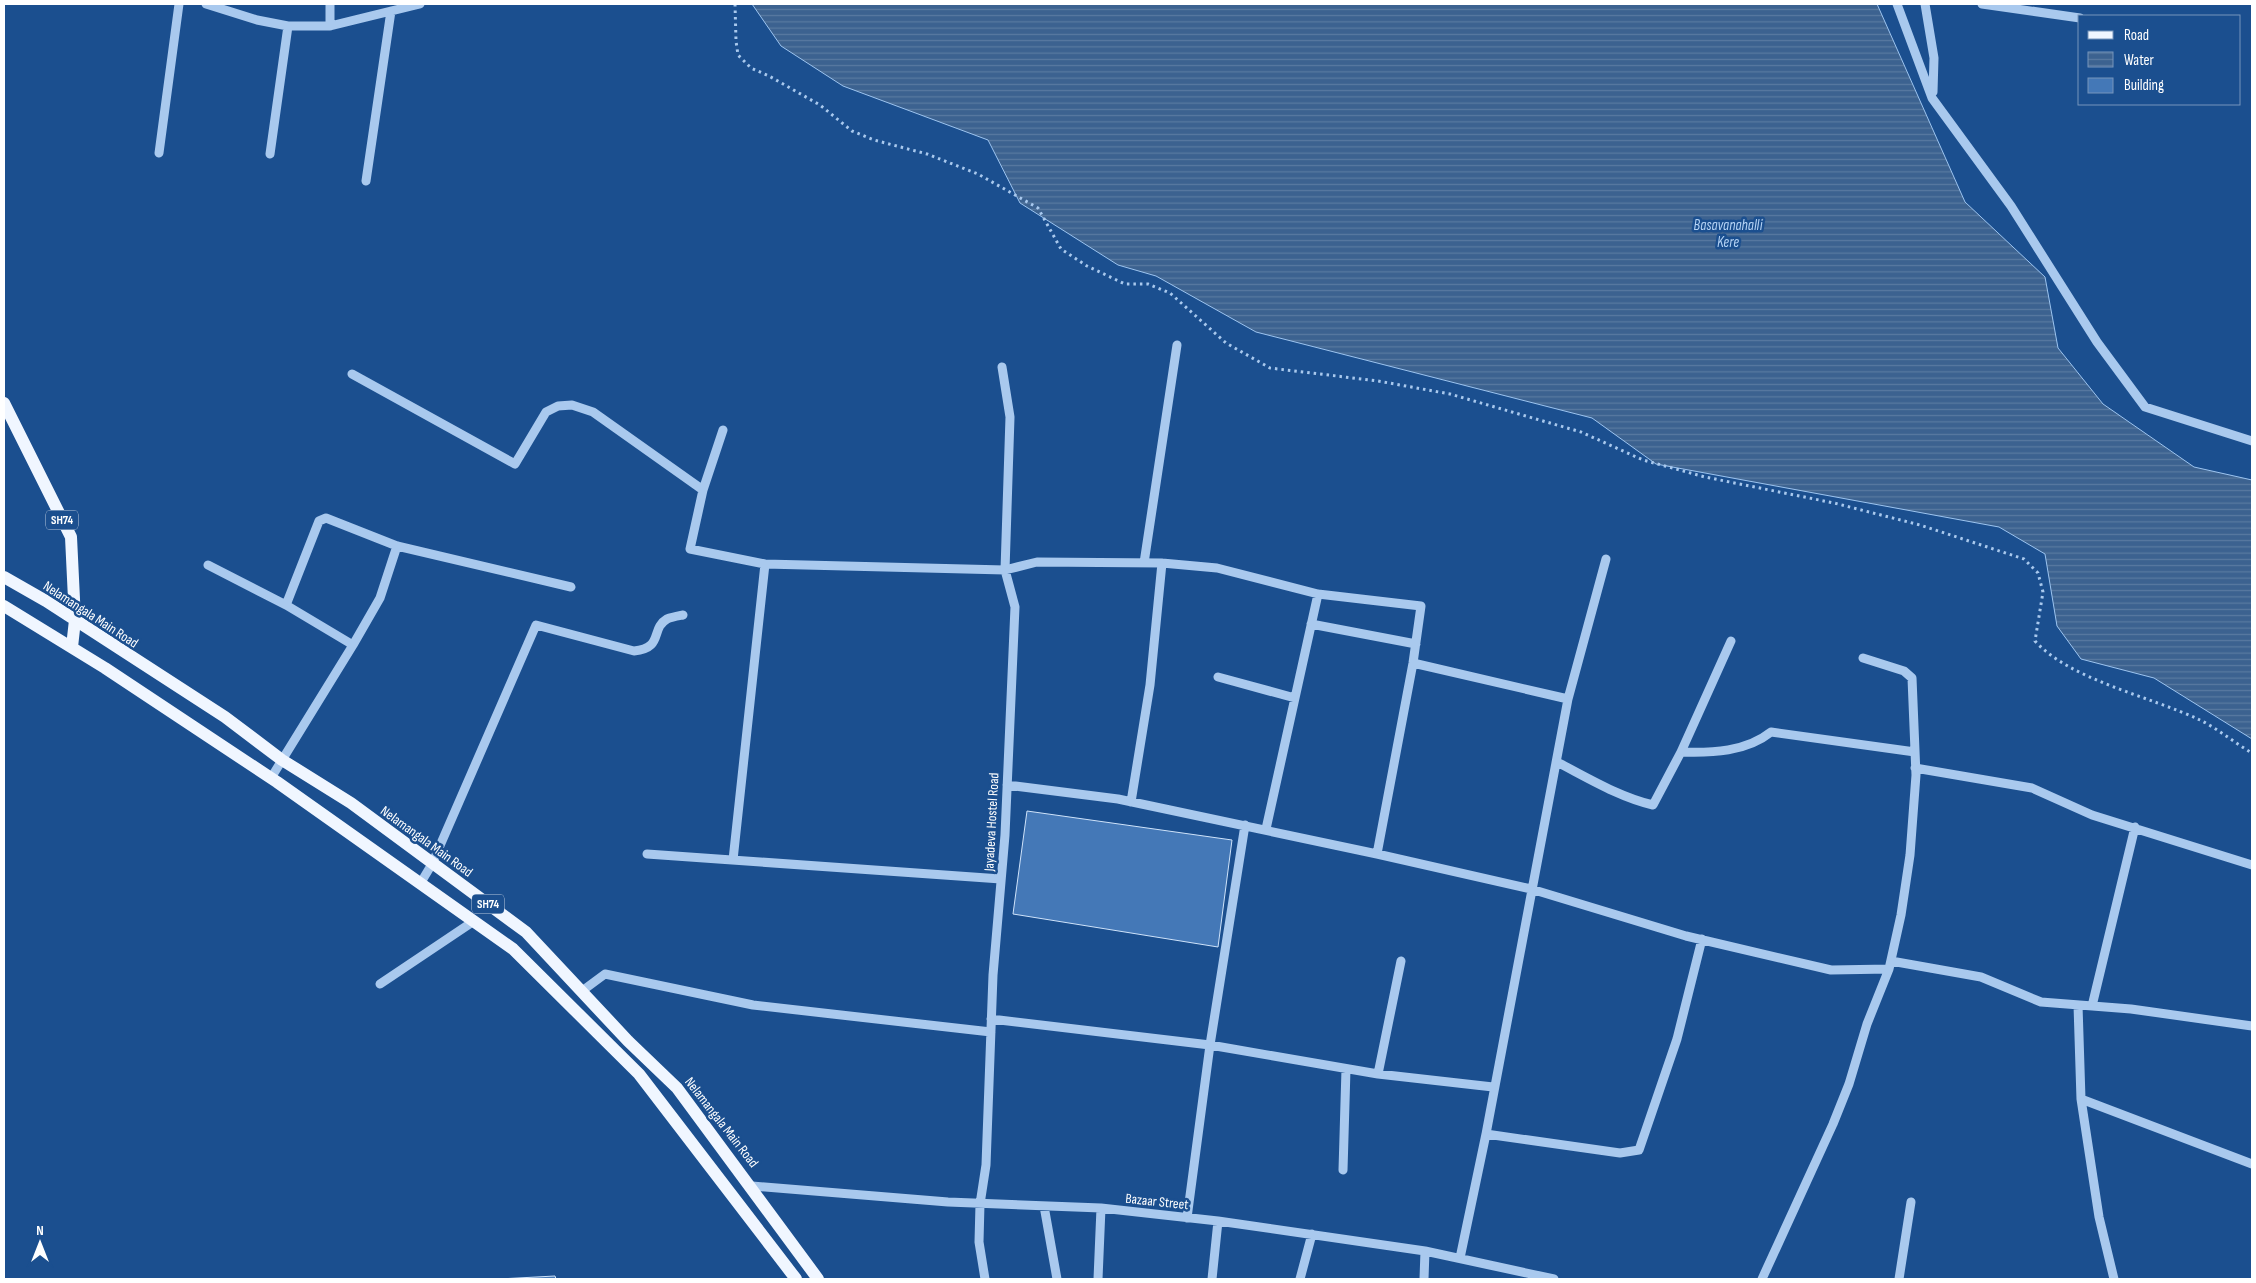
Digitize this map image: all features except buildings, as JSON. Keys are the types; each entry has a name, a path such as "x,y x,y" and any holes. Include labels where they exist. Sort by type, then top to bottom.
{"main road":[{"name":"SH74","path":"4,404 71,537 75,620 72,647 271,778 513,949 638,1074 796,1279"},
{"name":"Nelamangala Main Road","path":"4,578 75,620 226,717 282,760 351,803 526,932 628,1041 677,1088 752,1186 818,1279"},
{"path":"4,606 72,647"}],"street":[{"path":"159,152 179,4"},
{"path":"206,4 257,20 288,26 330,26 420,4"},
{"path":"330,4 330,26"},
{"path":"1897,4 1932,98 2012,206 2097,342 2145,407 2252,441"},
{"path":"1925,4 1934,58 1932,98"},
{"path":"1982,4 2078,18"},
{"path":"366,181 391,11"},
{"path":"270,154 288,26"},
{"path":"1144,563 1177,345"},
{"name":"Jayadeva Hostel Road","path":"986,1279 979,1242 980,1204 986,1165 991,1020 1007,786 1015,607 1005,570 1010,417 1002,367"},
{"path":"352,374 515,464 546,412 558,406 572,405 594,412 703,490"},
{"path":"723,430 703,490 690,549 765,564 1005,570 1037,562 1162,563 1217,568 1318,594 1421,606 1413,663 1377,854"},
{"path":"286,605 319,521 326,518 398,546 572,587"},
{"path":"271,778 380,598 398,546"},
{"path":"1460,1258 1486,1134 1493,1087 1568,699 1606,559"},
{"path":"1131,802 1150,685 1162,563"},
{"path":"733,860 765,564"},
{"path":"208,565 286,605 353,645"},
{"path":"1266,829 1318,594"},
{"path":"420,884 432,864 536,625 634,651 646,650 652,645 663,622 683,615"},
{"path":"1311,624 1416,644"},
{"path":"1557,762 1609,789 1639,802 1652,805 1681,752 1731,641"},
{"path":"1762,1279 1833,1124 1849,1084 1867,1024 1890,965 1901,915 1910,854 1915,768 1912,678 1904,672 1863,658"},
{"path":"1413,663 1568,699"},
{"path":"1218,677 1295,698"},
{"path":"1681,752 1712,753 1758,742 1771,732 1915,752"},
{"path":"1915,768 2032,788 2092,814 2252,865"},
{"path":"1007,786 1131,802 1266,829 1531,889 1702,940 1831,970 1890,965 1981,976 2041,1002 2131,1009 2252,1026"},
{"path":"1187,1218 1210,1045 1245,825"},
{"path":"2092,1006 2135,827"},
{"path":"647,854 1001,879"},
{"path":"380,984 474,921"},
{"path":"1486,1134 1620,1153 1639,1150 1677,1039 1702,940"},
{"path":"1378,1074 1401,961"},
{"path":"582,991 606,974 752,1005 991,1032"},
{"path":"2078,1005 2082,1100 2099,1218 2114,1279"},
{"path":"991,1020 1210,1045 1378,1074 1493,1087"},
{"path":"1344,1170 1346,1069"},
{"path":"2082,1100 2252,1164"},
{"name":"Bazaar Street","path":"752,1186 980,1204 1101,1208 1218,1221 1425,1251 1554,1279"},
{"path":"1899,1279 1911,1202"},
{"path":"1044,1206 1057,1279"},
{"path":"1098,1279 1101,1208"},
{"path":"1212,1279 1218,1221"},
{"path":"1300,1279 1312,1234"},
{"path":"1424,1279 1425,1251"}],"path":[{"path":"735,4 738,55 751,68 820,105 852,131 874,140 926,154 978,174 1015,194 1038,208 1061,249 1086,266 1125,284 1148,284 1170,293 1226,343 1270,368 1378,381 1450,394 1581,432 1644,460 1705,477 1834,503 1920,525 2024,559 2038,573 2043,592 2035,641 2046,654 2074,670 2201,721 2252,753"}],"water":[{"name":"Basavanahalli Kere","path":"752,4 1877,4 1965,202 2045,277 2058,348 2103,404 2194,467 2252,480 2252,739 2154,678 2081,659 2057,626 2045,554 1999,527 1656,464 1592,418 1256,332 1156,276 1118,265 1020,203 988,140 843,86 781,46"}]}
